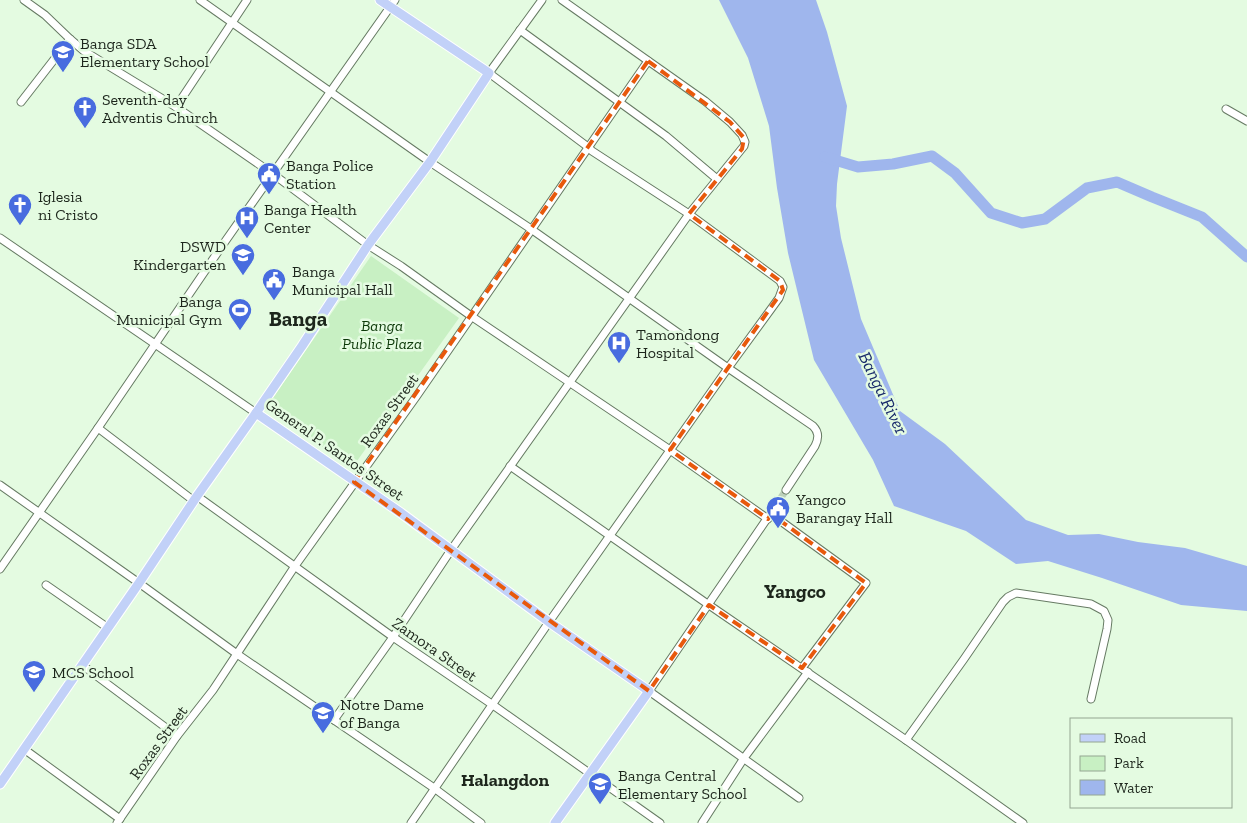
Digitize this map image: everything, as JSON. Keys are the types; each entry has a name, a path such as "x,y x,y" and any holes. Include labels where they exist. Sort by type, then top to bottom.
{"main road":[{"path":"0,784 256,413 368,245 430,162 489,73 392,4 380,0"},
{"name":"General P. Santos Street","path":"256,413 400,513 549,622 649,691"},
{"path":"555,823 649,691"}],"street":[{"path":"24,0 45,15 84,51 176,107 273,174 368,245 670,450 771,513 866,582 744,758 702,823"},
{"path":"200,0 816,429 818,437 815,446 786,490"},
{"path":"176,107 247,0"},
{"path":"411,823 549,622 779,298 783,285 689,214 594,153 489,73 542,0"},
{"path":"334,720 393,637 451,550 689,214 744,146 742,135 705,101 562,0"},
{"path":"0,568 224,243 392,4"},
{"path":"520,30 666,136 717,179"},
{"path":"21,102 70,39"},
{"name":"Roxas Street","path":"119,821 237,654 295,566 416,397 648,61"},
{"path":"1226,109 1247,121"},
{"name":"General P. Santos Street","path":"0,238 256,413"},
{"name":"Zamora Street","path":"98,428 195,499 295,566 393,637 660,823"},
{"path":"510,466 1023,823"},
{"path":"0,485 237,654 434,788 481,823"},
{"path":"771,513 649,691 799,798"},
{"path":"46,585 108,628"},
{"path":"906,740 1003,602 1016,593 1091,604 1104,611 1108,620 1107,629 1091,698"},
{"path":"82,665 178,736"},
{"path":"24,749 119,821"}],"highlighted area":[{"path":"648,61 730,122 744,138 742,149 689,214 780,281 783,290 670,450 768,519 771,514 866,583 802,668 709,605 649,691 354,482"}],"green space":[{"name":"Banga Public Plaza","path":"371,256 459,318 352,468 266,408"}],"water":[{"name":"Banga River","path":"719,0 816,0 827,32 847,106 836,206 841,238 861,319 900,411 945,444 1026,520 1068,535 1099,534 1138,542 1185,548 1247,566 1247,611 1181,605 1048,561 1016,564 966,531 894,506 873,460 814,360 788,253 769,126 748,58"}],"waterway":[{"path":"825,157 858,167 893,164 932,156 955,173 991,213 1022,223 1045,219 1087,188 1117,182 1202,217 1247,257"}],"tunnel":[{"path":"775,507 786,490"}],"place":[{"name":"Banga SDA Elementary School","path":"63,73"},
{"name":"Seventh-day Adventis Church","path":"85,129"},
{"name":"Banga Police Station","path":"269,195"},
{"name":"Iglesia ni Cristo","path":"20,226"},
{"name":"Banga Health Center","path":"247,239"},
{"name":"DSWD Kindergarten","path":"243,276"},
{"name":"Banga Municipal Hall","path":"274,301"},
{"name":"Banga Municipal Gym","path":"240,331"},
{"name":"Tamondong Hospital","path":"619,364"},
{"name":"Yangco Barangay Hall","path":"778,529"},
{"name":"MCS School","path":"34,693"},
{"name":"Notre Dame of Banga","path":"323,734"},
{"name":"Banga Central Elementary School","path":"600,805"}],"district":[{"name":"Banga","path":"298,319"},
{"name":"Yangco","path":"795,591"},
{"name":"Halangdon","path":"505,780"}]}
